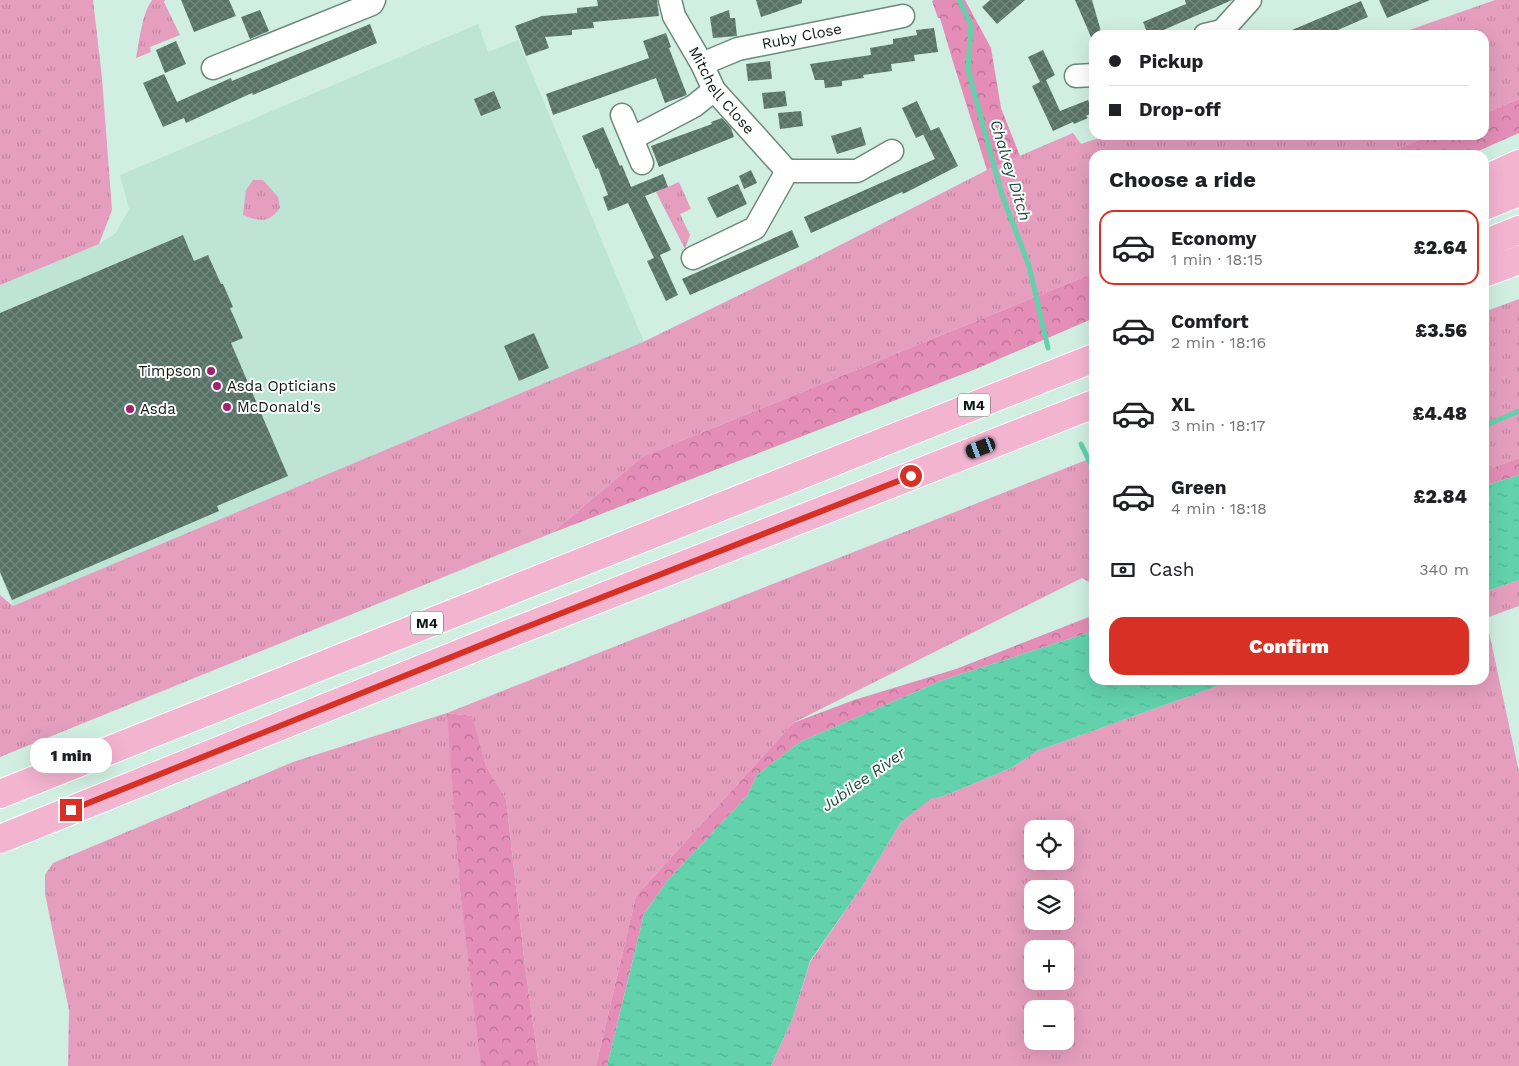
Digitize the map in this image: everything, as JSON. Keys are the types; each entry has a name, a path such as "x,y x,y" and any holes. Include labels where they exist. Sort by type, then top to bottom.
{"highway":[{"path":"1489,178 1519,164"},
{"path":"1489,204 1519,192"},
{"path":"1489,242 1519,230"},
{"path":"1489,271 1519,260"},
{"name":"M4","path":"0,794 1089,360"},
{"path":"0,839 511,633 1089,406"}],"street":[{"path":"213,68 372,4 374,0"},
{"name":"Mitchell Close","path":"670,0 674,16 702,64 714,90 787,171"},
{"path":"1223,30 1250,0"},
{"name":"Ruby Close","path":"702,64 738,49 903,16"},
{"path":"632,138 694,106 714,90"},
{"path":"622,115 642,163"},
{"path":"693,258 755,228 787,171 857,171 892,151"}],"shaded area":[{"path":"478,24 488,52 518,40 644,342 13,606 0,574 0,285 99,244 116,233 129,209 120,175"}],"green space":[{"path":"0,0 93,0 102,78 112,210 99,244 0,285"},
{"path":"152,0 165,0 164,2 180,35 150,47 151,52 136,58 143,20"},
{"path":"965,0 991,48 1001,108 1020,156 987,170 940,18 938,18 932,1"},
{"path":"1495,0 1519,0 1519,99 1489,112 1489,30 1409,30"},
{"path":"1519,99 1519,133 1480,150 1394,150 1419,140 1489,140 1489,112"},
{"path":"1073,133 1081,144 1093,140 1419,140 1394,150 1089,150 1089,275 642,457 552,533 0,757 0,595 13,606 643,342 807,262 987,170"},
{"path":"253,180 263,180 278,197 280,208 267,219 259,220 243,215 246,190"},
{"path":"679,182 691,209 680,214 690,235 685,249 656,192"},
{"path":"1089,275 1089,320 976,369 552,533 642,457"},
{"path":"1519,299 1519,458 1489,469 1489,310"},
{"path":"1519,458 1519,475 1489,484 1489,469"},
{"path":"1089,459 1089,582 1082,578 793,723 636,896 596,1066 539,1066 525,966 506,799 486,766 471,716 448,713 460,891 484,1066 68,1066 69,1010 45,894 45,875 53,863 293,762 447,713"},
{"path":"1519,580 1519,606 1489,617 1489,590"},
{"path":"1089,617 1089,633 943,680 800,742 757,775 747,796 668,880 644,914 607,1066 596,1066 636,896 793,723 854,700 956,669"},
{"path":"1489,632 1519,772 1519,1066 771,1066 793,1017 810,962 863,885 901,822 932,797 944,796 1011,768 1037,751 1220,685 1489,685"},
{"path":"447,713 472,716 486,766 506,799 525,966 539,1066 481,1066 460,891"}],"water":[{"path":"1519,475 1519,580 1489,590 1489,484"},
{"name":"Jubilee River","path":"1089,633 1089,685 1220,685 1037,751 1011,768 944,796 932,798 901,822 863,885 810,961 793,1017 771,1066 607,1066 644,914 668,880 747,796 757,775 800,742 943,680"}],"building":[{"path":"181,0 229,0 236,16 194,32"},
{"path":"597,0 657,0 659,16 593,22 594,28 572,30 572,35 545,37 549,48 526,56 515,26 542,16 577,13 577,8 598,6"},
{"path":"756,0 802,0 802,3 761,17"},
{"path":"990,0 1025,0 997,24 982,7"},
{"path":"1075,0 1092,0 1101,30 1089,30 1089,32"},
{"path":"1185,0 1232,0 1163,30 1146,30 1143,22 1186,4"},
{"path":"1379,0 1430,0 1387,18"},
{"path":"1361,1 1368,17 1338,30 1292,30"},
{"path":"260,10 269,31 250,39 241,17"},
{"path":"729,10 730,18 735,18 737,36 713,38 710,17"},
{"path":"370,24 377,43 253,95 252,93 186,123 184,118 163,127 143,83 164,74 177,102 231,78 232,81"},
{"path":"934,28 938,52 914,55 915,61 891,64 892,71 863,75 864,78 842,81 842,86 825,88 824,80 815,80 810,64 871,55 870,48 893,44 893,39 917,35 916,30"},
{"path":"666,33 671,47 669,48 687,95 665,103 656,78 553,115 546,94 649,58 643,41"},
{"path":"176,41 186,64 165,73 156,50"},
{"path":"1043,50 1055,75 1046,80 1060,111 1088,100 1089,114 1086,116 1088,118 1053,131 1032,86 1040,82 1028,57"},
{"path":"770,61 772,79 748,81 746,64"},
{"path":"494,91 501,108 481,116 474,99"},
{"path":"785,91 787,106 764,109 762,93"},
{"path":"917,101 931,131 916,138 902,108"},
{"path":"801,111 803,126 780,129 778,113"},
{"path":"722,118 731,128 734,137 659,167 651,146 712,124 711,122"},
{"path":"603,127 631,187 663,174 668,187 645,196 671,250 660,255 678,295 666,301 647,261 654,258 628,203 608,211 603,197 608,195 598,168 596,169 582,136"},
{"path":"861,127 866,145 837,154 831,136"},
{"path":"939,127 958,166 903,194 902,192 811,233 804,217 935,159 923,134"},
{"path":"751,170 757,183 744,189 739,176"},
{"path":"738,184 747,204 717,218 707,198"},
{"path":"792,230 799,247 690,295 682,279"},
{"name":"Asda","path":"183,235 194,261 208,255 221,284 223,284 233,307 230,308 243,338 231,343 288,476 217,506 219,511 12,600 0,572 0,313"},
{"path":"534,333 549,368 519,381 504,346"}],"waterway":[{"name":"Chalvey Ditch","path":"959,0 971,25 968,70 1002,195 1029,266 1048,348"},
{"name":"Chalvey Ditch","path":"1489,424 1519,411"},
{"name":"Chalvey Ditch","path":"1081,444 1089,461"}],"place":[{"name":"Timpson","path":"211,371"},
{"name":"Asda Opticians","path":"217,386"},
{"name":"McDonald's","path":"227,407"},
{"name":"Asda","path":"130,409"}],"route":[{"path":"71,810 511,633 911,476"}]}
